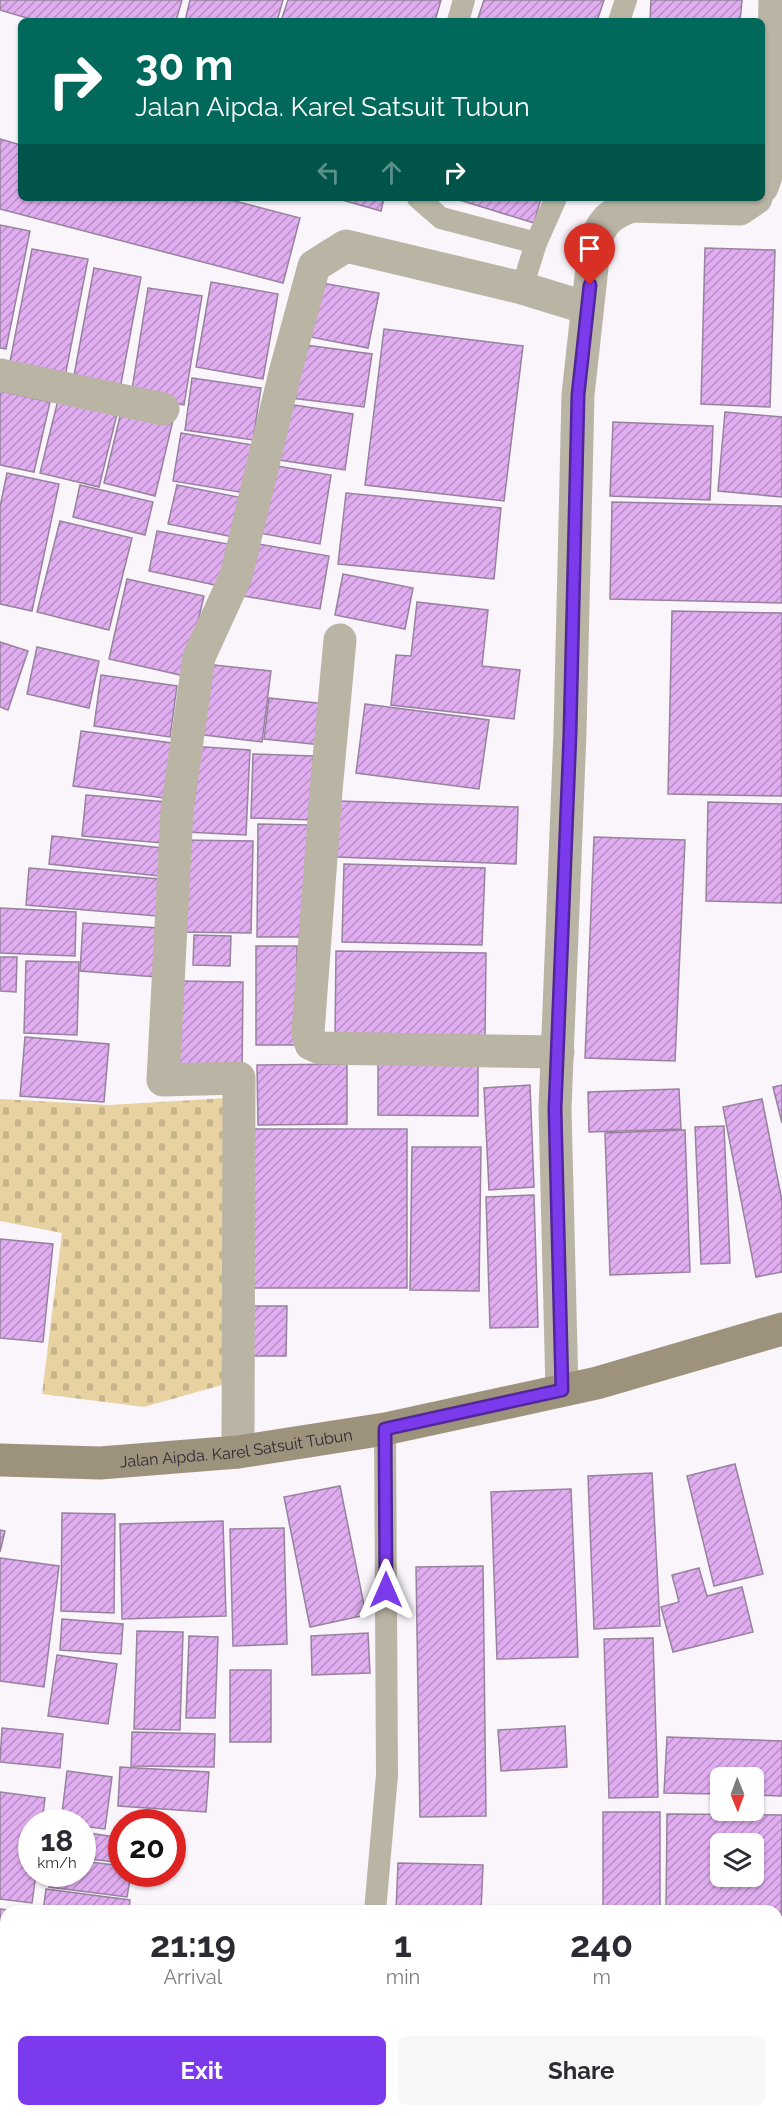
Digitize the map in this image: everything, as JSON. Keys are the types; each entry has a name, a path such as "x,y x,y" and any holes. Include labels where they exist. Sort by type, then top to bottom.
{"main road":[{"name":"Jalan Aipda. Karel Satsuit Tubun","path":"0,1460 100,1463 238,1452 385,1429 597,1383 782,1329"}],"street":[{"path":"765,179 773,89 775,0"},
{"path":"562,1390 555,1109 570,733 578,395 595,240 603,222 618,211 632,206 741,208 752,201"},
{"path":"238,1452 239,1078 163,1080 177,811 199,657 236,576 285,373 314,266 346,246 522,288 587,308"},
{"path":"0,375 163,409"},
{"path":"340,640 308,1032 311,1044 320,1048 558,1052"}],"lane":[{"path":"459,18 464,0"},
{"path":"621,18 626,0"},
{"path":"421,201 441,218 536,243"},
{"path":"522,288 536,243 555,201"},
{"path":"376,1905 387,1775 385,1429"}],"green space":[{"path":"227,1098 236,1381 144,1407 42,1394 62,1233 0,1221 0,1099 109,1105"}],"building":[{"path":"0,0 182,0 177,18 27,18 0,10"},
{"path":"190,0 283,0 278,18 186,18"},
{"path":"288,0 441,0 436,18 282,18"},
{"path":"484,0 604,0 598,18 478,18"},
{"path":"651,0 742,0 740,18 650,18"},
{"path":"0,139 18,144 18,201 235,201 300,218 283,283 0,209"},
{"path":"346,201 383,201 381,211"},
{"path":"463,201 540,201 534,223"},
{"path":"0,225 30,231 6,349 0,348"},
{"path":"705,248 775,250 770,407 701,404"},
{"path":"32,249 88,259 65,377 9,367"},
{"path":"94,268 141,277 120,389 73,381"},
{"path":"211,282 278,294 263,379 196,367"},
{"path":"316,282 379,293 368,348 305,336"},
{"path":"148,288 202,296 184,405 131,396"},
{"path":"384,329 523,346 504,501 365,485"},
{"path":"298,344 372,354 364,407 291,398"},
{"path":"192,378 261,388 253,440 185,430"},
{"path":"0,391 50,402 34,472 0,465"},
{"path":"59,396 118,410 99,487 40,473"},
{"path":"281,403 353,414 345,470 273,459"},
{"path":"122,408 173,420 155,496 104,483"},
{"path":"725,412 782,417 782,497 718,491"},
{"path":"613,422 713,426 710,500 610,496"},
{"path":"181,433 253,445 245,493 173,481"},
{"path":"271,465 331,475 320,544 259,533"},
{"path":"7,473 59,484 32,611 0,604 0,507"},
{"path":"80,485 153,502 145,535 73,517"},
{"path":"177,485 243,498 234,537 168,524"},
{"path":"346,493 501,508 494,579 338,564"},
{"path":"612,502 782,506 782,603 610,599"},
{"path":"60,521 132,538 109,630 37,612"},
{"path":"157,531 228,544 220,586 149,571"},
{"path":"252,543 329,556 320,609 243,596"},
{"path":"343,574 413,588 405,629 335,615"},
{"path":"127,579 204,596 185,676 109,659"},
{"path":"417,602 488,610 482,666 520,670 514,719 391,705 396,655 411,656"},
{"path":"672,611 782,613 782,796 668,794"},
{"path":"0,642 28,651 8,710 0,707"},
{"path":"37,647 99,661 89,708 27,694"},
{"path":"205,664 271,671 262,742 196,734"},
{"path":"101,675 177,686 170,737 94,726"},
{"path":"269,698 327,704 322,745 264,739"},
{"path":"365,704 489,720 479,789 356,773"},
{"path":"81,731 172,743 164,798 73,786"},
{"path":"190,746 250,750 246,835 186,832"},
{"path":"253,754 313,756 312,820 251,818"},
{"path":"86,795 167,802 163,843 82,836"},
{"path":"339,801 518,807 516,864 337,857"},
{"path":"708,802 782,804 782,903 706,901"},
{"path":"258,824 308,825 307,937 257,937"},
{"path":"52,836 162,848 159,876 49,864"},
{"path":"594,837 685,840 675,1061 585,1058"},
{"path":"179,840 253,841 251,933 176,932"},
{"path":"344,864 485,868 482,945 342,942"},
{"path":"29,868 160,879 157,916 26,905"},
{"path":"0,908 76,912 75,956 0,953"},
{"path":"83,923 159,928 156,977 80,971"},
{"path":"194,935 231,936 230,966 193,965"},
{"path":"256,946 297,946 297,1045 256,1045"},
{"path":"336,951 486,953 485,1040 335,1039"},
{"path":"0,957 17,957 16,992 0,991"},
{"path":"26,961 79,962 77,1035 24,1033"},
{"path":"177,981 243,982 242,1075 176,1074"},
{"path":"25,1037 109,1044 104,1102 20,1096"},
{"path":"378,1059 478,1059 478,1116 378,1115"},
{"path":"347,1064 347,1124 258,1125 257,1065"},
{"path":"530,1085 534,1187 489,1190 484,1088"},
{"path":"782,1085 782,1123 773,1087"},
{"path":"679,1089 681,1129 589,1132 588,1092"},
{"path":"762,1099 782,1201 782,1272 756,1277 723,1107"},
{"path":"724,1126 730,1263 701,1264 695,1127"},
{"path":"247,1129 407,1129 407,1288 247,1288"},
{"path":"685,1130 690,1272 610,1275 605,1133"},
{"path":"412,1147 481,1147 479,1291 410,1290"},
{"path":"534,1195 538,1327 490,1328 486,1197"},
{"path":"0,1239 53,1244 43,1342 0,1338"},
{"path":"244,1306 287,1306 286,1356 244,1356"},
{"path":"735,1464 763,1574 714,1586 687,1476"},
{"path":"652,1473 660,1626 594,1629 588,1476"},
{"path":"340,1486 366,1615 310,1627 284,1497"},
{"path":"571,1489 578,1657 497,1659 491,1492"},
{"path":"62,1513 115,1514 114,1613 61,1611"},
{"path":"223,1521 226,1616 122,1619 120,1524"},
{"path":"284,1528 287,1644 233,1646 230,1529"},
{"path":"0,1530 5,1531 0,1552"},
{"path":"0,1558 59,1566 44,1687 0,1681"},
{"path":"483,1566 486,1816 420,1817 416,1567"},
{"path":"699,1568 707,1596 742,1587 753,1632 673,1652 661,1607 679,1602 672,1575"},
{"path":"62,1619 123,1624 121,1654 60,1650"},
{"path":"137,1631 183,1632 180,1730 134,1729"},
{"path":"368,1633 370,1673 312,1675 311,1636"},
{"path":"189,1636 218,1637 215,1718 186,1718"},
{"path":"653,1638 658,1797 609,1798 604,1639"},
{"path":"57,1655 117,1664 108,1724 48,1716"},
{"path":"230,1670 271,1670 271,1742 230,1742"},
{"path":"565,1726 567,1767 501,1771 498,1730"},
{"path":"2,1728 63,1734 60,1768 0,1762"},
{"path":"132,1732 215,1734 214,1767 131,1766"},
{"path":"667,1737 782,1741 782,1796 764,1795 764,1767 710,1767 710,1794 664,1793"},
{"path":"120,1767 209,1772 206,1812 118,1806"},
{"path":"67,1771 112,1777 105,1829 96,1828 96,1809 63,1809"},
{"path":"0,1792 45,1798 44,1809 18,1809 18,1887 34,1887 32,1903 0,1899"},
{"path":"603,1812 660,1812 660,1905 603,1905"},
{"path":"667,1814 710,1814 710,1821 764,1821 764,1815 782,1815 781,1905 666,1905"},
{"path":"96,1834 108,1836 108,1861 96,1860"},
{"path":"96,1863 108,1864 108,1887 129,1887 127,1897 49,1887 96,1887"},
{"path":"398,1863 483,1865 481,1905 396,1905"},
{"path":"46,1889 130,1900 130,1905 44,1905"}],"route":[{"path":"386,1590 385,1429 562,1390 555,1109 570,733 578,395 590,285"}]}
